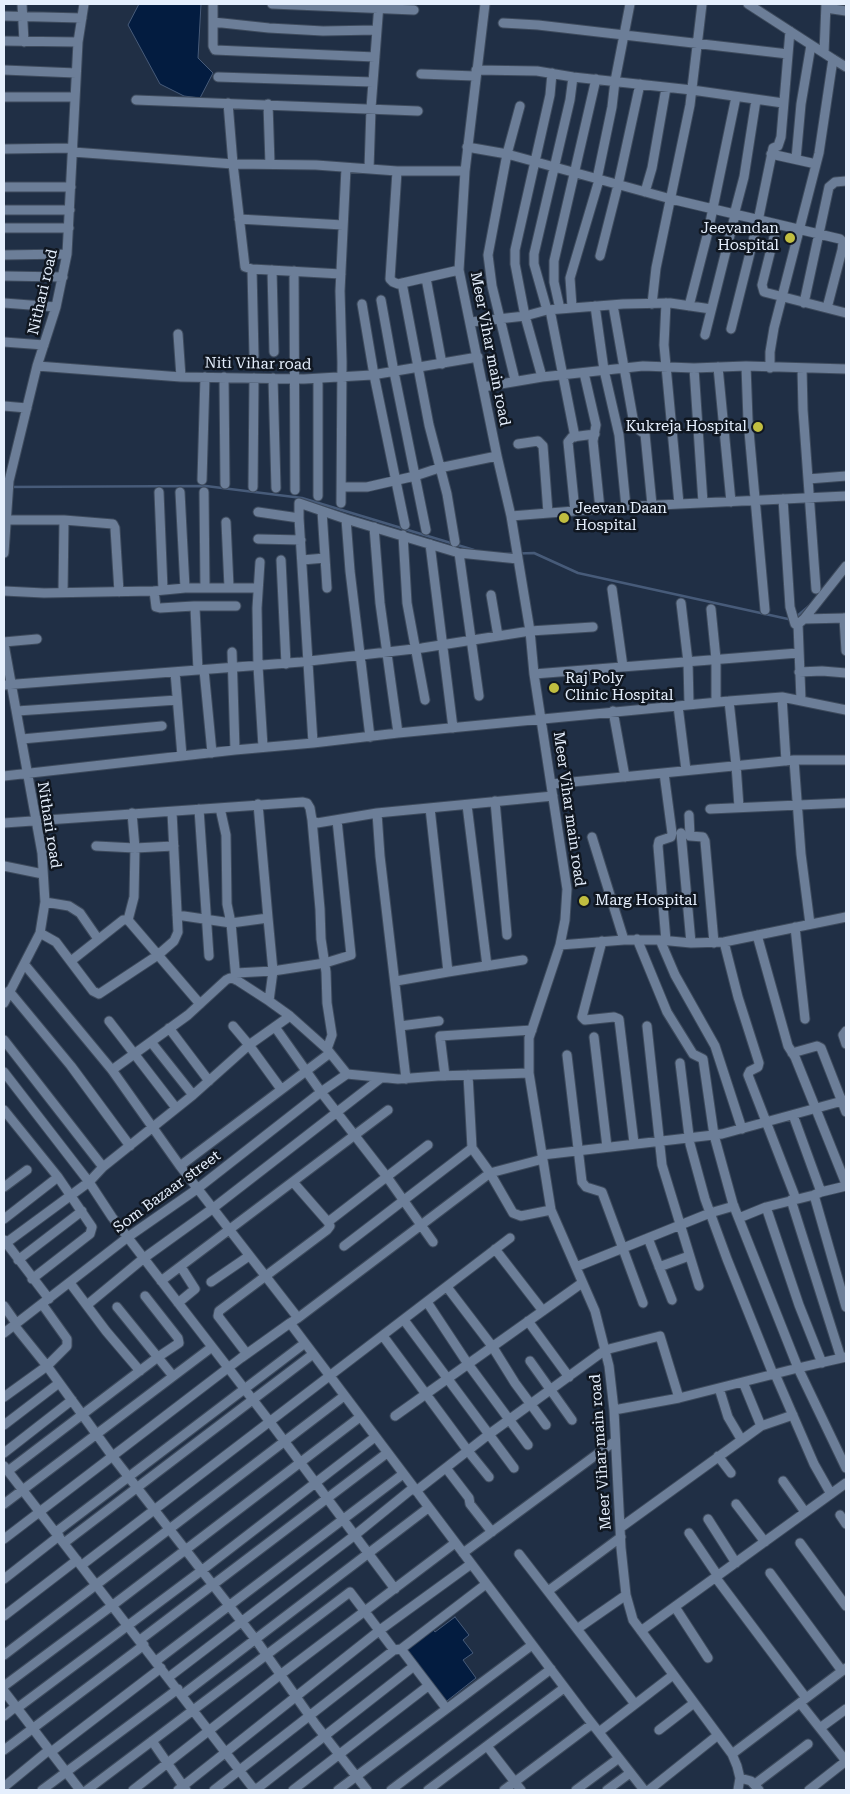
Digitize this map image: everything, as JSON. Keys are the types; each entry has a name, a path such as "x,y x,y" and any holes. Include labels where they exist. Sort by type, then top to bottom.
{"street":[{"path":"22,4 24,42"},
{"name":"Nithari road","path":"4,553 8,486 37,366 56,307 67,254 78,42 84,4"},
{"path":"213,4 213,46 215,50 375,57"},
{"path":"272,4 379,6 414,10"},
{"name":"Meer Vihar main road","path":"485,4 464,171 460,270 497,456 511,516 530,631 534,674 567,889 565,920 560,945 530,1038 529,1073 551,1210 595,1311 609,1366 614,1410 620,1532 626,1595 633,1620 732,1754 740,1778 738,1790"},
{"path":"572,307 570,278 598,180 612,107 614,81 630,4"},
{"path":"652,304 656,268 692,90 702,4"},
{"path":"748,4 760,8 832,60 846,67"},
{"path":"369,169 371,108 379,6"},
{"path":"824,53 826,6 846,10"},
{"path":"4,16 82,18"},
{"path":"213,22 278,28 377,30"},
{"path":"503,23 538,24 788,54"},
{"path":"731,329 758,221 771,154 773,148 778,146 780,142 790,31"},
{"path":"4,41 78,42"},
{"path":"796,159 802,94 811,45"},
{"path":"770,368 770,352 774,328 816,164 832,60"},
{"path":"4,70 76,73"},
{"path":"421,74 537,71 783,103"},
{"path":"542,377 525,316 515,264 515,250 550,94 552,73"},
{"path":"218,77 373,82"},
{"path":"573,77 570,100 534,254 534,264 552,309 575,437"},
{"path":"552,309 554,261 596,79"},
{"path":"600,256 640,84"},
{"path":"645,192 652,168 666,88"},
{"path":"4,97 75,97"},
{"path":"688,306 712,209 736,97"},
{"path":"136,100 418,111"},
{"path":"705,335 744,176 756,100"},
{"path":"228,103 245,267 340,274"},
{"path":"268,104 270,164"},
{"path":"515,380 490,279 488,255 507,154 520,106"},
{"path":"467,147 507,154 671,199 840,239 843,242 827,308"},
{"path":"4,149 73,150 233,164 270,164 397,171 464,171"},
{"path":"771,154 816,164"},
{"path":"341,503 342,377 340,274 346,168"},
{"path":"397,171 390,274 394,282 402,283 460,270"},
{"path":"804,303 829,188 836,182 846,181"},
{"path":"4,187 72,186"},
{"path":"4,210 70,210"},
{"path":"240,219 343,225"},
{"path":"777,225 762,289 764,292 846,312"},
{"path":"4,228 69,228"},
{"path":"4,255 67,254"},
{"path":"252,269 254,356"},
{"path":"272,270 274,352"},
{"path":"294,271 295,490"},
{"path":"4,276 63,277"},
{"path":"426,278 442,364"},
{"path":"402,283 429,425 447,494 455,542"},
{"path":"381,300 426,530"},
{"path":"4,303 56,307"},
{"path":"471,322 525,316 552,309 572,307 666,303 711,309"},
{"path":"666,303 664,344 679,504"},
{"path":"362,304 374,375 397,480 404,530 405,582 425,700"},
{"path":"614,305 634,424 635,427 645,434 652,505"},
{"path":"595,306 604,370 619,435 626,507"},
{"path":"178,334 181,377"},
{"path":"4,342 44,345"},
{"name":"Niti Vihar road","path":"37,366 181,377 318,379 374,375 478,357"},
{"path":"484,387 515,380 643,366 694,368 746,366 846,369"},
{"path":"746,366 748,420 765,610"},
{"path":"718,367 731,502"},
{"path":"694,368 702,503"},
{"path":"802,368 803,410 816,589"},
{"path":"584,372 596,425 593,441 600,509"},
{"path":"202,480 204,377"},
{"path":"224,377 225,484"},
{"path":"253,487 254,378"},
{"path":"273,378 276,488"},
{"path":"318,379 318,496"},
{"path":"4,406 27,408"},
{"path":"575,511 568,442 572,437 595,434"},
{"path":"518,444 538,441 543,446 548,513"},
{"path":"342,487 367,487 415,476 439,468 497,456"},
{"path":"808,479 846,476"},
{"path":"158,492 159,591 156,607 236,606"},
{"path":"180,492 185,588"},
{"path":"204,492 205,588"},
{"path":"511,516 652,505 846,496"},
{"path":"783,499 786,563 798,624 801,700"},
{"path":"313,743 299,503 374,527 404,530 430,544 459,552 517,555"},
{"path":"322,511 327,588"},
{"path":"258,512 299,518"},
{"path":"346,519 350,571 370,737"},
{"path":"6,520 64,520 110,524 114,526 119,592"},
{"path":"63,592 64,520"},
{"path":"226,522 229,587"},
{"path":"374,527 380,603 398,733"},
{"path":"258,539 301,540"},
{"path":"430,544 453,728"},
{"path":"459,552 479,696"},
{"path":"302,560 325,558"},
{"path":"281,560 286,664"},
{"path":"260,562 257,608 258,666 263,747"},
{"path":"796,620 846,566"},
{"path":"4,591 44,593 159,591 185,588 258,588"},
{"path":"612,589 623,667"},
{"path":"491,595 498,636"},
{"path":"681,603 688,662 689,704"},
{"path":"194,606 196,608 201,670 212,753"},
{"path":"711,609 716,660 716,702"},
{"path":"796,620 845,618 846,651"},
{"path":"8,684 308,662 530,631 594,627"},
{"path":"4,643 37,639"},
{"name":"Nithari road","path":"4,643 8,684 17,711 42,854 45,902 40,933 4,1003"},
{"path":"232,652 235,750"},
{"path":"534,674 798,653"},
{"path":"175,672 182,756"},
{"path":"799,672 846,673"},
{"path":"782,697 790,760 799,805 801,854 810,924"},
{"path":"4,776 263,747 689,704 782,697 846,710"},
{"path":"17,711 177,700"},
{"path":"729,701 739,808"},
{"path":"678,706 686,770"},
{"path":"613,711 625,777"},
{"path":"22,740 162,726"},
{"path":"552,784 790,760 846,760"},
{"path":"664,773 672,833 670,837 659,842 658,846 663,940 675,976 715,1046 742,1129"},
{"path":"312,820 317,823 377,813 553,796"},
{"path":"4,823 199,810 258,804 303,802 310,808 327,1003 332,1035 329,1051 307,1070 180,1166"},
{"path":"495,802 507,935"},
{"path":"710,809 846,803"},
{"path":"258,804 273,971 269,1001"},
{"path":"467,804 487,966"},
{"path":"220,808 226,842 227,904 231,923 236,977 290,1016 329,1051 347,1074 406,1079 529,1073"},
{"path":"430,808 448,972"},
{"path":"199,810 209,956"},
{"path":"40,933 56,942 93,991 99,994 158,955 177,937 172,812"},
{"path":"128,920 134,897 135,848 132,813"},
{"path":"377,813 380,856 406,1079"},
{"path":"614,1410 679,1398 844,1358 794,1199 748,1075 750,1071 758,1067 759,1063 719,942 705,841 703,838 690,836 689,815"},
{"path":"112,1070 200,1004 230,978 325,963 349,956 351,952 338,820"},
{"path":"681,833 691,943"},
{"path":"592,837 624,940"},
{"path":"96,846 135,848 174,846"},
{"path":"4,866 43,874"},
{"path":"45,902 69,906 80,913 98,939"},
{"path":"177,915 231,923 268,918"},
{"path":"560,945 624,940 663,940 691,943 719,942 846,917"},
{"path":"71,961 123,920 128,920"},
{"path":"128,920 200,1004"},
{"path":"795,928 805,1019"},
{"path":"738,1218 766,1207 846,1185 817,1109 788,1046 757,935"},
{"path":"637,940 667,1012 693,1054 703,1059 714,1135 738,1218 798,1368 846,1468"},
{"path":"602,942 582,1017 584,1020 614,1017 619,1019 634,1143"},
{"path":"396,981 523,960"},
{"path":"25,965 112,1070 180,1166 265,1277 294,1321 304,1343 564,1688 644,1790"},
{"path":"9,991 72,1066 130,1146"},
{"path":"4,1397 46,1366 67,1346 68,1342 32,1279 5,1241 89,1182 104,1167 193,1095 249,1046 290,1016"},
{"path":"109,1021 176,1108"},
{"path":"400,1026 438,1021"},
{"path":"232,1026 281,1089"},
{"path":"647,1026 662,1165 679,1226 699,1286"},
{"path":"275,1027 321,1092 404,1200 433,1242"},
{"path":"169,1028 208,1081"},
{"path":"445,1076 440,1036 532,1030"},
{"path":"846,1031 843,1035 846,1044"},
{"path":"594,1037 607,1146"},
{"path":"4,1040 104,1167"},
{"path":"151,1042 193,1095"},
{"path":"792,1053 819,1047 844,1101 846,1112"},
{"path":"567,1055 582,1182 586,1187 602,1192 643,1302"},
{"path":"680,1063 689,1137 705,1199 727,1259 774,1374 814,1464 831,1494"},
{"path":"4,1072 89,1182 161,1281 301,1462 395,1589"},
{"name":"Som Bazaar street","path":"4,1334 128,1237 197,1188 347,1074"},
{"path":"468,1075 472,1148 490,1173 511,1211 517,1215 551,1210"},
{"path":"87,1305 144,1258 212,1209 381,1078"},
{"path":"4,1539 246,1354 294,1321 490,1173 543,1157 578,1150 714,1135 844,1101"},
{"path":"4,1110 72,1195 92,1226 90,1234 32,1279"},
{"path":"161,1281 181,1268 388,1110"},
{"path":"793,1115 818,1193 846,1307"},
{"path":"328,1222 428,1145"},
{"path":"344,1246 472,1148"},
{"path":"836,1160 846,1158"},
{"path":"4,1187 27,1170"},
{"path":"4,1219 58,1177"},
{"path":"246,1354 218,1316 218,1313 330,1226 293,1182"},
{"path":"576,1267 710,1213 734,1206"},
{"path":"766,1207 799,1305 822,1363"},
{"path":"18,1260 82,1211"},
{"path":"4,1616 154,1510 510,1238"},
{"path":"648,1238 672,1300"},
{"path":"495,1249 543,1311"},
{"path":"211,1282 249,1256"},
{"path":"659,1267 689,1256"},
{"path":"178,1303 195,1288 181,1268"},
{"path":"70,1282 140,1371"},
{"path":"395,1416 582,1283"},
{"path":"447,1287 492,1346 546,1425"},
{"path":"145,1296 180,1340 177,1344 6,1470 159,1664 251,1787 258,1788 414,1666"},
{"path":"427,1302 468,1364 528,1445"},
{"path":"4,1306 15,1324 113,1457 256,1640 309,1716 367,1790"},
{"path":"118,1307 173,1376"},
{"path":"404,1320 514,1468"},
{"path":"528,1321 569,1377"},
{"path":"383,1336 489,1477"},
{"path":"169,1677 354,1535 605,1350 660,1336 679,1398"},
{"path":"60,1537 128,1476 304,1343"},
{"path":"4,1504 212,1347"},
{"path":"4,1579 60,1537 137,1488 313,1354"},
{"path":"530,1361 572,1420"},
{"path":"743,1382 761,1426"},
{"path":"4,1425 59,1383"},
{"path":"719,1388 728,1417 741,1439"},
{"path":"4,1655 344,1396"},
{"path":"4,1452 72,1400"},
{"path":"548,1591 620,1532 741,1439 761,1426 793,1415"},
{"path":"4,1686 360,1417"},
{"path":"4,1716 201,1571 375,1437"},
{"path":"463,1553 615,1441"},
{"path":"4,1750 142,1643 213,1585 387,1453"},
{"path":"718,1456 731,1473"},
{"path":"446,1468 469,1498 470,1504 492,1532"},
{"path":"4,1787 229,1606 403,1474"},
{"path":"783,1481 805,1512"},
{"path":"641,1631 846,1484"},
{"path":"736,1504 765,1542"},
{"path":"42,1790 66,1771 256,1640 428,1508"},
{"path":"840,1515 846,1524"},
{"path":"708,1519 736,1563"},
{"path":"689,1533 717,1577 803,1700 820,1728 846,1761 809,1790"},
{"path":"134,1790 280,1675 455,1543"},
{"path":"800,1543 846,1606"},
{"path":"519,1554 635,1704"},
{"path":"152,1742 183,1789 295,1696 380,1630 471,1564"},
{"path":"732,1754 844,1669 770,1573"},
{"path":"214,1790 309,1716 486,1584"},
{"path":"87,1790 267,1656 349,1592 397,1650 414,1666 446,1708"},
{"path":"577,1629 626,1595"},
{"path":"675,1607 708,1658"},
{"path":"338,1790 532,1645"},
{"path":"391,1790 551,1670"},
{"path":"599,1732 673,1675"},
{"path":"293,1790 428,1686"},
{"path":"428,1790 564,1688"},
{"path":"4,1691 66,1771 75,1788"},
{"path":"659,1730 694,1703"},
{"path":"820,1728 846,1709"},
{"path":"504,1790 592,1724"},
{"path":"649,1790 718,1735"},
{"path":"740,1778 747,1779 757,1787 808,1744"},
{"path":"487,1746 520,1790"},
{"path":"576,1790 619,1758"},
{"path":"607,1790 630,1773"}],"water":[{"path":"139,4 201,4 198,58 213,73 200,98 184,96 160,84 128,25"},
{"path":"455,1617 469,1635 463,1640 473,1653 463,1660 476,1678 443,1704 401,1650 431,1627 435,1632"}],"waterway":[{"path":"4,487 206,486 302,498 474,550"},
{"path":"503,554 534,553 578,573 791,619"},
{"path":"796,617 809,606"}],"place":[{"name":"Jeevandan Hospital","path":"790,238"},
{"name":"Kukreja Hospital","path":"758,427"},
{"name":"Jeevan Daan Hospital","path":"564,518"},
{"name":"Raj Poly Clinic Hospital","path":"554,688"},
{"name":"Marg Hospital","path":"584,901"}]}
